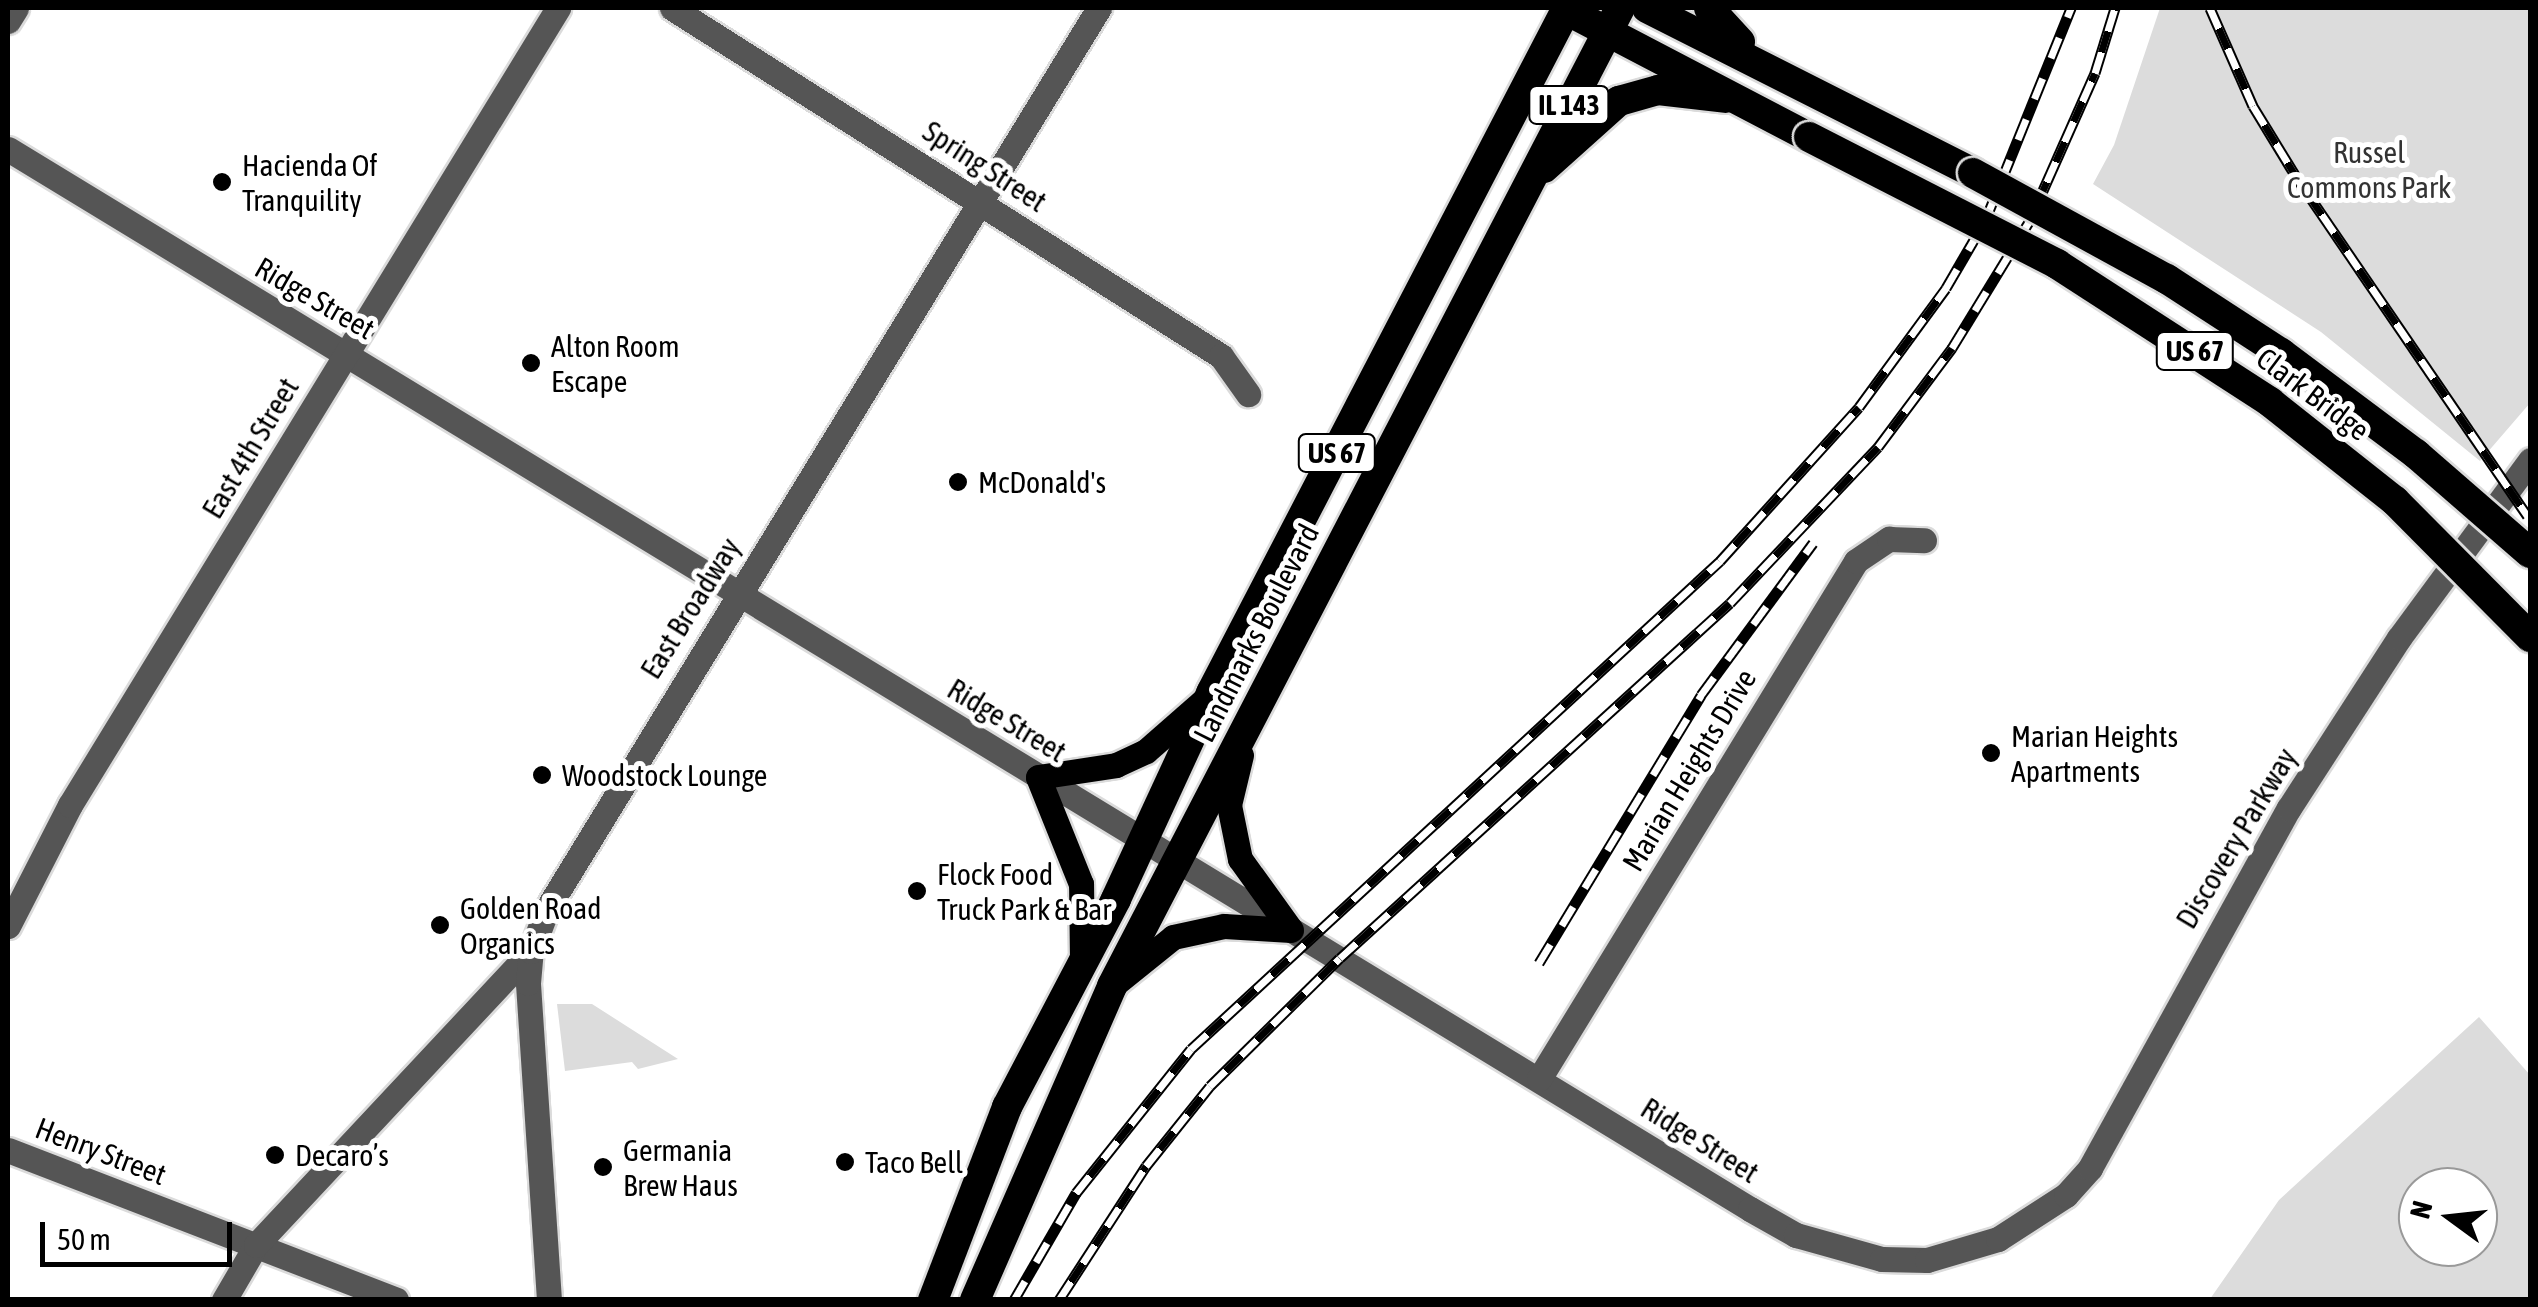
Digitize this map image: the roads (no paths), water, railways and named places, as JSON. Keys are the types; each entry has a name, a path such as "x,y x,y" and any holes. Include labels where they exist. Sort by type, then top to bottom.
{"highway":[{"path":"1567,8 1614,19 1749,101"},
{"name":"Landmarks Boulevard","path":"933,1300 1007,1107 1082,966 1211,692 1567,8"},
{"name":"US 67","path":"1648,8 1760,62"},
{"path":"1709,8 1760,62"},
{"name":"Landmarks Boulevard","path":"976,1300 1112,986 1181,862 1251,714 1614,19"},
{"name":"Clark Bridge","path":"1760,62 2070,223 2281,353 2416,454 2530,552"},
{"name":"US 67","path":"1531,180 1618,101 1658,90 1749,101"},
{"name":"Clark Bridge","path":"1749,101 1809,137 2057,264 2270,402 2395,502 2530,636"}],"main road":[{"path":"1082,966 1081,884 1038,777 1116,766 1146,752 1211,692"},
{"path":"1251,714 1229,805 1240,859 1291,930"},
{"path":"1112,986 1173,937 1224,926 1291,930"}],"street":[{"path":"8,21 16,8"},
{"name":"East 4th Street","path":"8,926 70,805 558,8"},
{"name":"Spring Street","path":"672,8 1220,356 1248,394"},
{"name":"East Broadway","path":"549,1300 530,1039 530,951 572,865 1098,8"},
{"name":"Ridge Street","path":"8,149 1750,1209 1835,1249 1926,1260 1998,1240"},
{"name":"Discovery Parkway","path":"1998,1240 2066,1195 2110,1138 2288,808 2399,638 2530,460"},
{"name":"Marian Heights Drive","path":"1539,1079 1856,561 1889,539 1924,540"},
{"path":"224,1300 256,1244 530,951"},
{"name":"Henry Street","path":"8,1150 396,1300"}],"railway":[{"path":"1014,1300 1076,1193 1191,1049 1720,561 1859,407 1946,288 1985,221 2071,8"},
{"path":"1059,1300 1146,1166 1210,1086 1340,958 1730,603 1878,447 1952,348 2029,222 2095,73 2115,8"},
{"path":"2210,8 2253,106 2297,178 2528,516"},
{"path":"1539,963 1701,695 1813,543"}],"place":[{"name":"Hacienda Of Tranquility","path":"222,182"},
{"name":"Alton Room Escape","path":"531,363"},
{"name":"McDonald's","path":"958,482"},
{"name":"Marian Heights Apartments","path":"1991,753"},
{"name":"Woodstock Lounge","path":"542,775"},
{"name":"Flock Food Truck Park & Bar","path":"917,891"},
{"name":"Golden Road Organics","path":"440,925"},
{"name":"Decaro’s","path":"275,1155"},
{"name":"Taco Bell","path":"845,1162"},
{"name":"Germania Brew Haus","path":"603,1167"}],"park label":[{"name":"Russel Commons Park","path":"2369,169"}]}
